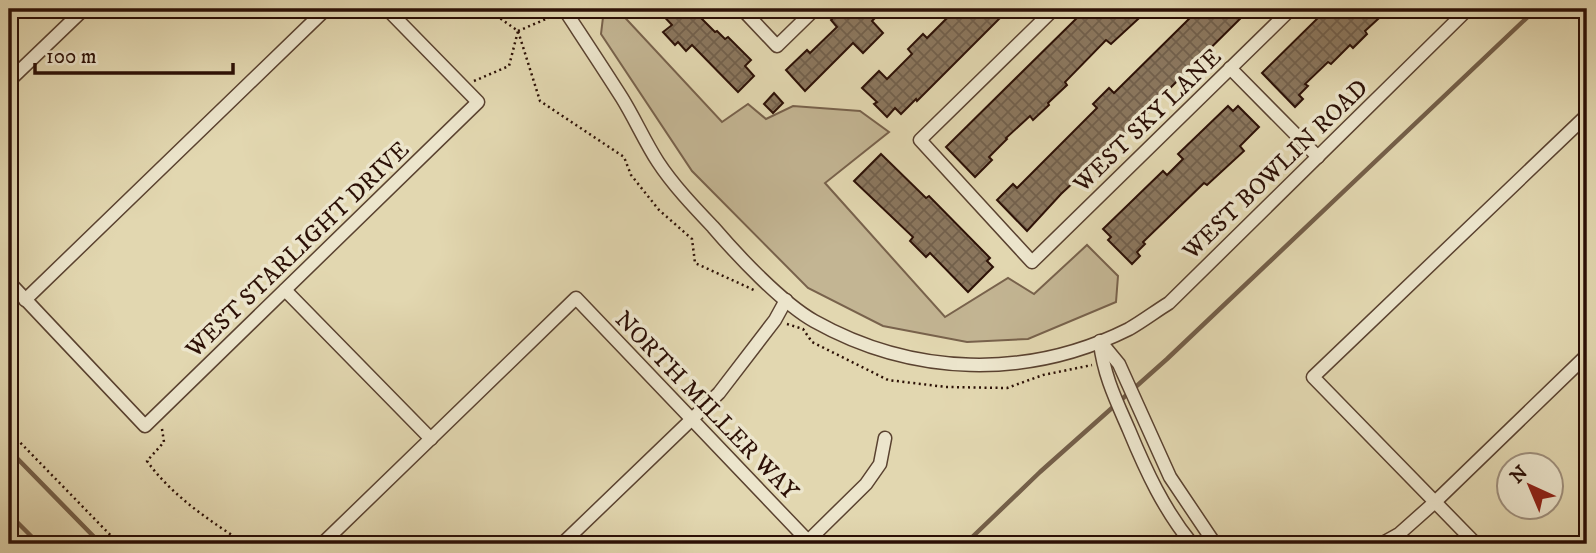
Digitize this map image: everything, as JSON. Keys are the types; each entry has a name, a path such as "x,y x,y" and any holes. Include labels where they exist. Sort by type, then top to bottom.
{"street":[{"path":"9,81 84,9"},
{"path":"25,299 326,9"},
{"path":"387,9 463,86"},
{"path":"742,9 777,46 815,9"},
{"name":"WEST SKY LANE","path":"1054,9 920,140 1032,262 1291,9"},
{"name":"WEST BOWLIN ROAD","path":"565,10 659,163 733,250 786,300 811,320 868,346 932,363 968,366 1020,362 1068,352 1129,328 1169,303 1468,9"},
{"path":"1230,68 1318,157"},
{"name":"WEST STARLIGHT DRIVE","path":"148,423 478,102 463,86"},
{"path":"1476,544 1313,377 1587,115"},
{"path":"9,282 148,423"},
{"path":"285,290 431,439 321,544"},
{"name":"NORTH MILLER WAY","path":"431,439 576,298 806,543"},
{"path":"562,544 719,393 775,320 786,300"},
{"path":"1100,341 1119,364 1170,477 1215,544"},
{"path":"1100,341 1104,372 1151,482 1178,527 1192,544"},
{"path":"1381,544 1395,539 1587,355"},
{"path":"806,543 866,484 880,464 885,438"}],"path":[{"path":"487,9 518,31 540,101 624,157 631,175 659,210 692,239 695,263 758,292 762,297"},
{"path":"518,31 565,10"},
{"path":"463,86 509,66 518,31"},
{"path":"148,423 162,429 164,442 147,461 157,475 219,527 246,544"},
{"path":"9,431 119,544"}],"shaded area":[{"path":"604,9 617,9 722,122 748,104 766,119 793,106 860,111 889,132 825,183 945,317 1008,278 1034,294 1087,245 1118,276 1116,302 1028,339 967,342 883,326 808,288 692,171 601,34"}],"building":[{"path":"657,9 709,9 700,17 715,32 725,39 728,37 751,60 745,66 754,76 738,92 692,45 686,51 678,42 675,45 663,32 672,25"},
{"path":"857,9 884,9 872,21 883,33 863,53 853,43 805,91 786,70 807,50 810,53 837,27 831,20 841,10 848,18"},
{"path":"942,9 1009,9 917,101 916,99 901,114 895,108 887,117 874,104 877,102 862,88 879,71 887,79 912,54 908,49 923,34 927,38 949,16"},
{"path":"1086,9 1149,9 1111,44 1106,40 1065,82 1067,85 1049,105 1033,120 1030,116 1006,138 989,157 992,160 975,177 946,147"},
{"path":"1199,9 1250,9 1153,105 1154,107 1061,194 1027,231 997,200 1013,184 1017,188 1097,108 1093,104 1109,88 1114,93"},
{"path":"1327,9 1389,9 1365,31 1367,34 1353,48 1350,45 1305,84 1308,86 1299,95 1303,99 1295,107 1262,73"},
{"path":"774,93 783,103 773,113 764,104"},
{"path":"1228,106 1233,111 1238,106 1259,127 1240,146 1244,151 1207,185 1204,183 1143,242 1145,244 1137,252 1140,256 1132,264 1108,240 1111,237 1103,229 1163,171 1167,175 1183,159 1178,154"},
{"path":"881,154 926,198 929,196 990,258 987,261 993,267 968,292 930,253 926,257 910,241 913,237 854,181"}],"waterway":[{"path":"965,544 1040,472 1167,359 1536,9"},
{"path":"9,450 101,544"},
{"path":"9,514 39,544"}]}
